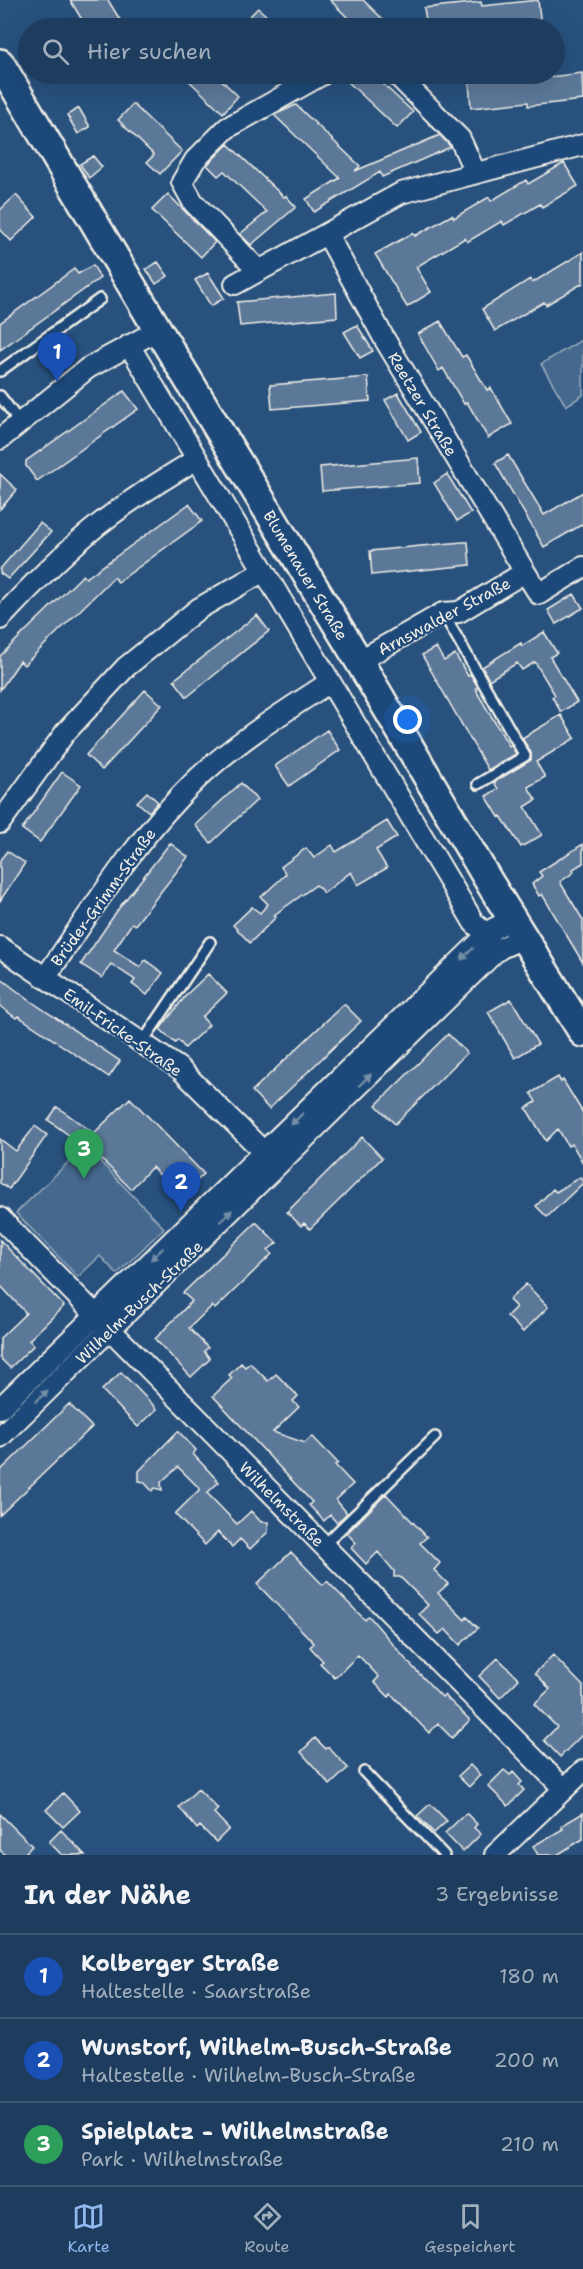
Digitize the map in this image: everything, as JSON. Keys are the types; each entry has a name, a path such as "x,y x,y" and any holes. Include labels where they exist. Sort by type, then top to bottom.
{"street":[{"name":"Blumenauer Straße","path":"0,63 158,330 583,1033"},
{"path":"258,270 193,202 182,182 195,160 227,128 305,84"},
{"path":"406,84 460,139 476,172"},
{"path":"235,284 401,194 583,145"},
{"name":"Reetzer Straße","path":"327,234 384,340 525,572"},
{"path":"0,439 88,368 158,330"},
{"path":"129,345 262,572 474,923 487,935"},
{"path":"0,619 29,588 87,534 154,486 197,459"},
{"name":"Arnswalder Straße","path":"359,661 443,613 459,612 525,572 539,594 583,567"},
{"path":"0,823 65,733 126,667 198,609 262,572"},
{"name":"Brüder-Grimm-Straße","path":"45,978 124,863 160,819 198,779 256,730 330,682"},
{"name":"Wilhelm-Busch-Straße","path":"0,1437 110,1330 271,1158 487,935 493,930 519,928"},
{"name":"Wilhelm-Busch-Straße","path":"0,1408 95,1314 271,1158 501,948 519,928"},
{"name":"Emil-Fricke-Straße","path":"0,947 179,1068 271,1158"},
{"name":"Wilhelmstraße","path":"0,1218 564,1789"},
{"path":"495,1855 583,1771"}],"lane":[{"path":"0,371 100,299"},
{"path":"0,396 20,421"},
{"path":"443,613 525,756 478,784"},
{"path":"142,1043 210,942"},
{"path":"324,1546 435,1437"},
{"path":"364,1772 444,1855"}],"shaded area":[{"path":"583,339 583,395 566,406 541,364"},
{"path":"85,1146 164,1228 117,1274 100,1256 78,1277 16,1213"}],"building":[{"path":"70,0 108,0 119,18 81,18"},
{"path":"330,0 363,0 382,18 348,18"},
{"path":"538,0 540,18 426,18 424,8 481,2 482,6"},
{"path":"258,8 269,18 248,18"},
{"path":"582,73 583,100 528,106 528,102 471,108 469,84 565,84 565,75"},
{"path":"193,84 225,84 238,96 223,113"},
{"path":"350,84 383,84 413,112 397,128"},
{"path":"133,104 182,151 160,174 147,162 154,155 118,120"},
{"path":"296,105 360,166 355,171 440,135 451,147 382,177 380,172 314,212 306,199 340,178 274,115"},
{"path":"79,108 90,127 78,134 67,115"},
{"path":"228,144 296,207 251,245 240,234 267,212 224,171 218,176 207,165"},
{"path":"93,156 102,167 89,178 80,164"},
{"path":"564,163 578,186 504,225 502,221 467,242 465,238 416,267 431,292 407,307 375,254 413,233 415,236 452,215 454,218 489,197 491,201 526,180 528,184"},
{"path":"168,194 215,242 201,257 152,210"},
{"path":"16,195 36,217 11,241 0,229 0,210"},
{"path":"583,252 583,283 546,305 544,302 495,331 482,309 530,279 532,283"},
{"path":"158,262 168,276 156,284 146,269"},
{"path":"93,265 100,278 0,350 0,323 74,269 78,274"},
{"path":"208,273 224,298 211,306 195,280"},
{"path":"336,293 337,317 240,326 237,302"},
{"path":"440,321 462,357 466,355 487,390 491,388 512,424 488,438 467,402 464,404 443,368 439,371 418,334"},
{"path":"357,325 373,351 360,358 344,332"},
{"path":"368,377 370,401 272,409 270,385"},
{"path":"124,391 138,409 37,481 26,466 26,461"},
{"path":"398,393 421,432 408,440 385,400"},
{"path":"508,455 544,515 583,492 583,524 544,547 495,463"},
{"path":"418,458 420,483 322,491 320,467"},
{"path":"0,474 17,490 0,509"},
{"path":"447,474 471,513 457,521 434,483"},
{"path":"189,504 202,521 118,582 114,577 24,665 20,661 0,690 0,656 83,575 86,578"},
{"path":"40,523 51,532 8,579 0,573 0,569"},
{"path":"468,542 470,565 372,575 370,551"},
{"path":"574,594 583,608 556,624 548,610"},
{"path":"257,615 269,631 187,697 174,680"},
{"path":"544,632 557,653 550,657 577,702 561,712 552,697 555,695 535,662 522,670 517,663 489,680 482,667"},
{"path":"436,647 444,661 455,654 468,676 471,675 478,687 476,688 478,694 516,754 488,770 422,655"},
{"path":"145,690 162,705 102,770 86,755"},
{"path":"561,715 575,738 536,762 545,777 528,787 536,800 525,807 542,835 521,847 486,796 498,789 494,782 531,760 531,753 522,738"},
{"path":"327,730 340,750 289,786 275,766"},
{"path":"62,772 81,785 40,842 22,829"},
{"path":"241,783 257,800 211,843 195,825"},
{"path":"147,792 158,802 149,812 137,802"},
{"path":"387,821 397,837 376,850 387,868 358,885 351,872 324,893 316,885 274,915 276,917 250,943 233,925 252,907 260,913 268,904 261,897 286,874 281,867 306,848 314,858 332,845 336,852"},
{"path":"170,843 188,857 135,925 132,923 114,950 140,967 145,960 163,973 147,995 132,984 135,980 111,964 102,978 81,964 119,908"},
{"path":"583,844 583,863 560,882 583,920 583,963 542,894 539,896 532,884 542,876 539,872"},
{"path":"7,851 25,863 0,901 0,860"},
{"path":"208,974 227,993 202,1017 209,1025 185,1048 178,1040 175,1043 160,1029 187,994"},
{"path":"0,978 120,1061 109,1077 0,1006"},
{"path":"511,999 538,1044 515,1058 488,1012"},
{"path":"344,1004 361,1021 269,1109 252,1091"},
{"path":"448,1034 467,1053 395,1124 376,1105"},
{"path":"558,1077 561,1082 563,1080 583,1113 583,1163 572,1144 568,1146 558,1129 546,1141 526,1108 536,1102 531,1093"},
{"path":"130,1098 204,1174 184,1193 168,1175 163,1172 160,1175 152,1167 131,1189 82,1140 80,1143 48,1120 57,1107 94,1133"},
{"path":"35,1126 47,1135 9,1189 0,1183 0,1139 16,1151"},
{"path":"362,1137 382,1158 310,1229 304,1223 301,1226 287,1212"},
{"path":"580,1177 583,1183 547,1217 536,1206 553,1189 556,1192"},
{"path":"256,1222 277,1243 268,1250 272,1254 215,1309 212,1306 189,1328 208,1348 204,1351 210,1359 191,1377 155,1339 192,1301 183,1293"},
{"path":"0,1240 64,1306 29,1340 34,1345 10,1368 0,1358 0,1338 26,1313 0,1285"},
{"path":"526,1284 548,1307 523,1332 507,1316 516,1307 509,1300"},
{"path":"241,1363 245,1367 250,1363 268,1381 276,1374 298,1396 293,1401 299,1407 273,1432 305,1443 312,1436 338,1463 335,1465 353,1484 336,1500 347,1513 337,1523 330,1515 324,1521 309,1505 312,1502 213,1396 232,1378 229,1375"},
{"path":"121,1372 157,1409 138,1427 102,1390"},
{"path":"69,1404 92,1427 0,1515 0,1471"},
{"path":"178,1431 196,1450 193,1454 219,1482 207,1493 237,1524 251,1511 261,1522 268,1522 268,1532 250,1549 240,1539 232,1547 218,1532 205,1545 175,1514 200,1489 178,1467 161,1482 162,1490 155,1488 152,1491 144,1482 139,1481 139,1471"},
{"path":"386,1494 427,1537 420,1543 440,1563 434,1570 448,1584 438,1593 465,1620 467,1617 478,1628 460,1645 445,1629 439,1634 419,1614 428,1605 400,1577 394,1577 394,1571 378,1552 366,1564 351,1548 356,1543 347,1533"},
{"path":"291,1552 323,1585 327,1581 365,1620 369,1616 408,1662 442,1697 444,1695 470,1720 452,1738 438,1724 429,1733 391,1694 389,1697 374,1682 379,1677 358,1655 335,1678 320,1663 323,1661 310,1647 314,1643 257,1584"},
{"path":"553,1655 583,1686 583,1734 560,1757 544,1740 557,1727 534,1704 550,1689 535,1673"},
{"path":"498,1658 519,1679 500,1698 479,1676"},
{"path":"315,1738 326,1749 328,1747 348,1768 330,1785 301,1752"},
{"path":"470,1765 480,1775 469,1787 458,1776"},
{"path":"504,1770 510,1775 513,1772 522,1782 519,1785 524,1790 508,1806 488,1786"},
{"path":"198,1789 218,1809 214,1813 229,1829 216,1842 200,1826 197,1829 179,1807"},
{"path":"63,1793 80,1811 63,1827 46,1810"},
{"path":"430,1804 447,1821 434,1833 417,1816"},
{"path":"466,1813 477,1824 474,1828 481,1834 463,1852 445,1833"},
{"path":"583,1813 583,1839 557,1855 538,1855 533,1846 563,1829 561,1826"},
{"path":"0,1814 32,1846 23,1855 5,1855 0,1850"},
{"path":"61,1830 85,1855 62,1855 49,1842"}],"place":[{"name":"Kolberger Straße","path":"57,382"},
{"name":"Spielplatz - Wilhelmstraße","path":"84,1179"},
{"name":"Wunstorf, Wilhelm-Busch-Straße","path":"181,1212"}]}
